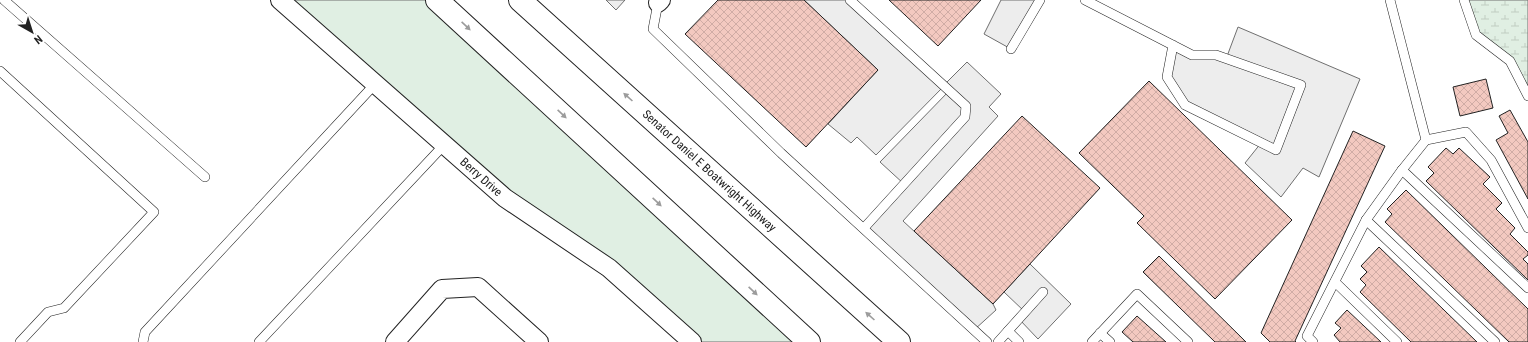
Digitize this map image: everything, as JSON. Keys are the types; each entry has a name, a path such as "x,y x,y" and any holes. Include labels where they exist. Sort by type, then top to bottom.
{"highway":[{"path":"437,0 809,342"},
{"name":"Senator Daniel E Boatwright Highway","path":"520,0 899,342"}],"street":[{"name":"Berry Drive","path":"280,0 504,198 609,268 692,342"},
{"path":"395,342 442,289 478,287 539,342"}],"lane":[{"path":"4,0 205,177"},
{"path":"850,0 966,106 965,117 864,228"},
{"path":"1011,49 1040,0"},
{"path":"1085,0 1192,54 1216,55 1301,85 1276,150 1185,105 1167,77 1173,45"},
{"path":"1390,0 1426,140"},
{"path":"1464,0 1476,35 1510,61 1528,96"},
{"path":"658,1 653,29 781,153 987,342"},
{"path":"0,71 154,212 64,308 48,312 20,342"},
{"path":"143,342 145,332 375,84"},
{"path":"1313,342 1307,336 1366,220 1426,140 1466,132 1491,160 1528,228"},
{"path":"259,342 444,145"},
{"path":"1402,170 1528,288"},
{"path":"1366,220 1495,342"},
{"path":"1335,282 1397,342"},
{"path":"998,342 1043,292"},
{"path":"1092,342 1137,294 1188,342"},
{"path":"1008,331 1019,342"},
{"path":"1100,332 1110,342"}],"green space":[{"path":"280,0 437,0 809,342 692,342 505,198"},
{"path":"1464,0 1528,0 1528,95 1510,61 1476,35"}],"shaded area":[{"path":"606,0 625,0 616,10"},
{"path":"804,0 850,0 944,85 967,62 1001,94 989,107 998,116 903,221 993,304 996,310 974,330 864,228 904,184 880,162 949,91 944,86 876,155 857,137 851,143 828,124 878,70"},
{"path":"1001,0 1040,0 1011,49 984,34"},
{"path":"1238,27 1360,79 1319,177 1303,168 1281,197 1245,163 1261,143 1185,105 1167,77 1173,45 1192,55 1226,59"},
{"path":"1030,264 1071,304 1038,339 1019,319 1025,312 1004,292"}],"building":[{"path":"718,0 804,0 878,70 806,147 685,34"},
{"path":"889,0 981,0 938,46"},
{"path":"1486,79 1493,108 1460,116 1453,87"},
{"path":"1149,81 1292,220 1215,299 1137,223 1144,216 1079,153"},
{"path":"1510,110 1528,142 1528,199 1496,140 1508,133 1499,116"},
{"path":"1022,116 1100,188 993,304 914,231"},
{"path":"1353,131 1385,146 1295,341 1296,342 1270,342 1261,333"},
{"path":"1446,148 1453,154 1459,148 1490,177 1483,184 1502,203 1496,209 1515,228 1510,234 1528,252 1528,255 1523,259 1528,264 1528,280 1426,181 1434,173 1428,167"},
{"path":"1406,190 1528,309 1528,342 1509,342 1385,222 1392,214 1387,209"},
{"path":"1379,247 1477,342 1411,342 1360,292 1366,285 1360,279 1367,272 1361,266"},
{"path":"1159,256 1246,342 1215,342 1143,272"},
{"path":"1347,310 1381,342 1340,342 1334,335 1341,328 1335,323"},
{"path":"1137,316 1166,342 1133,342 1122,332"}]}
